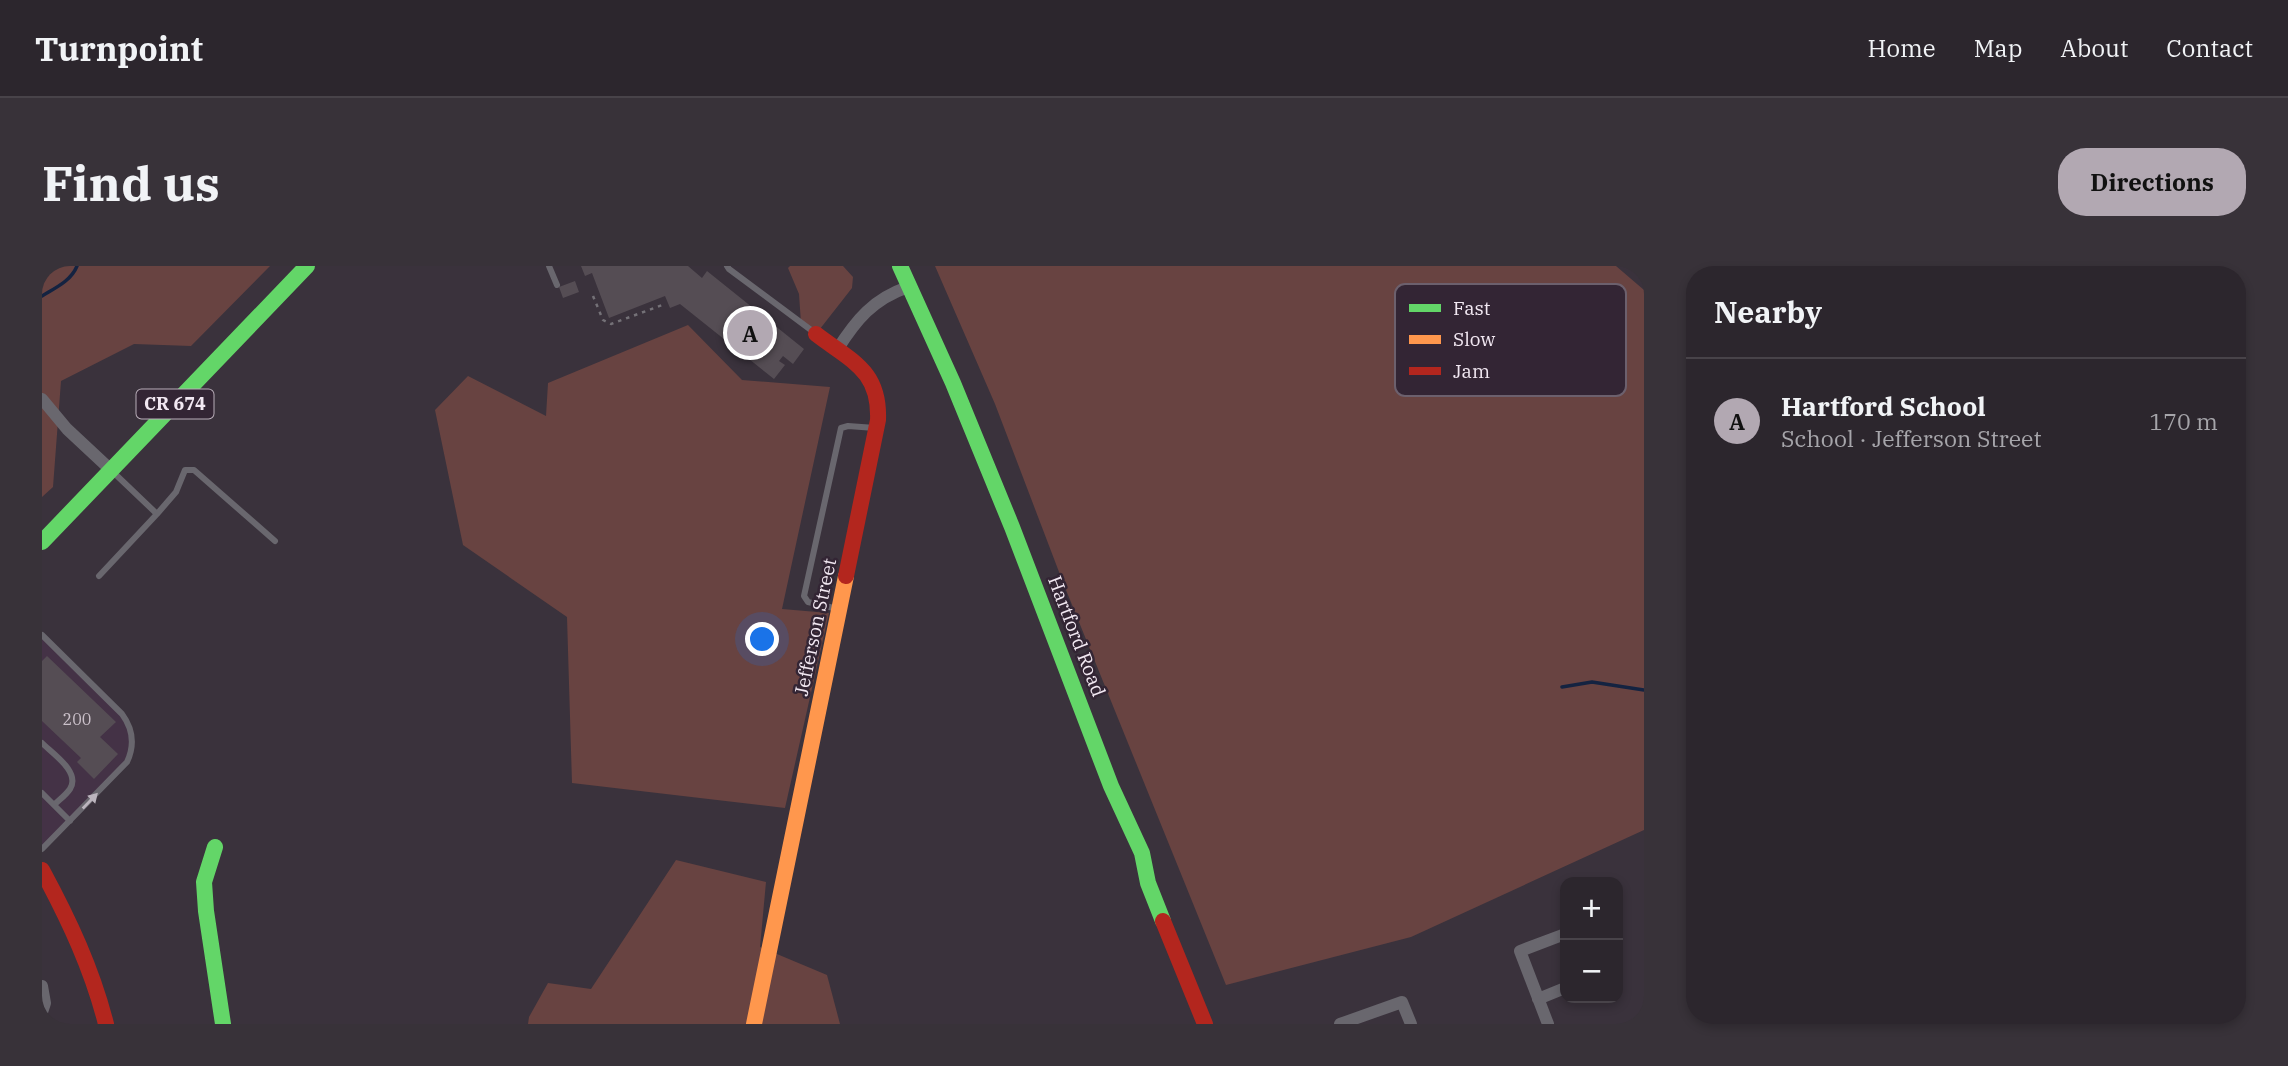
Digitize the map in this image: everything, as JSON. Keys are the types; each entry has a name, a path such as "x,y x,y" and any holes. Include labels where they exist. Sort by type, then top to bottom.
{"street":[{"name":"CR 674","path":"42,542 307,266"},
{"name":"Hartford Road","path":"900,266 953,383 1012,527 1111,786 1142,853 1148,883 1206,1024"},
{"path":"837,350 851,327 867,310 886,296 908,287"},
{"name":"Jefferson Street","path":"754,1024 879,408 873,382 868,374 816,334"},
{"path":"42,399 66,429 112,471"},
{"path":"215,847 204,882 223,1024"},
{"path":"42,870 46,888 73,926 101,1001 106,1024"},
{"path":"1548,1024 1520,951 1560,936"},
{"path":"42,986 45,1003 42,1013"},
{"path":"1538,999 1560,990"},
{"path":"1340,1024 1402,1002 1411,1024"}],"lane":[{"path":"550,266 557,285"},
{"path":"727,266 816,334"},
{"path":"839,610 808,602 803,596 841,428 848,426 876,429"},
{"path":"99,576 176,492 185,470 194,470 275,541"},
{"path":"112,471 158,514"},
{"path":"42,635 122,714 131,732 132,747 127,762 42,849"},
{"path":"42,743 72,776 70,789 54,805"},
{"path":"42,793 70,821"}],"path":[{"path":"593,296 603,320 611,324 665,304"}],"shaded area":[{"path":"42,266 270,266 191,346 134,344 61,381 53,487 42,497"},
{"path":"843,266 853,277 852,288 816,334 801,323 799,294 788,268"},
{"path":"935,266 1616,266 1644,290 1644,830 1411,937 1226,985 1064,585 995,404"},
{"path":"688,325 742,380 830,387 782,609 829,613 785,808 572,783 567,617 463,545 435,410 468,376 546,416 548,383"},
{"path":"42,635 122,714 132,737 127,762 42,849"},
{"path":"676,860 766,882 760,947 827,975 840,1024 528,1024 529,1017 548,983 591,989"}],"building":[{"path":"581,266 688,266 702,278 707,271 804,349 793,364 783,356 779,361 785,365 774,379 680,304 670,308 665,296 609,318 592,273 585,276"},
{"path":"575,281 579,292 563,298 559,287"},
{"path":"47,656 116,722 100,737 118,754 94,779 77,762 81,758 42,721 42,661"}],"waterway":[{"path":"42,296 67,280 77,266"},
{"path":"1562,687 1592,682 1644,690"}],"traffic: fast":[{"path":"42,542 307,266"},
{"path":"900,266 953,383 1012,527 1111,786 1142,853 1148,883 1163,921"},
{"path":"215,847 204,882 223,1024"}],"traffic: slow":[{"path":"754,1024 846,576"}],"traffic: jam":[{"path":"816,334 861,368 874,389 877,403 878,420 846,576"},
{"path":"42,870 79,945 106,1024"},
{"path":"1163,921 1205,1024"}],"place":[{"name":"Hartford School","path":"750,333"}]}
